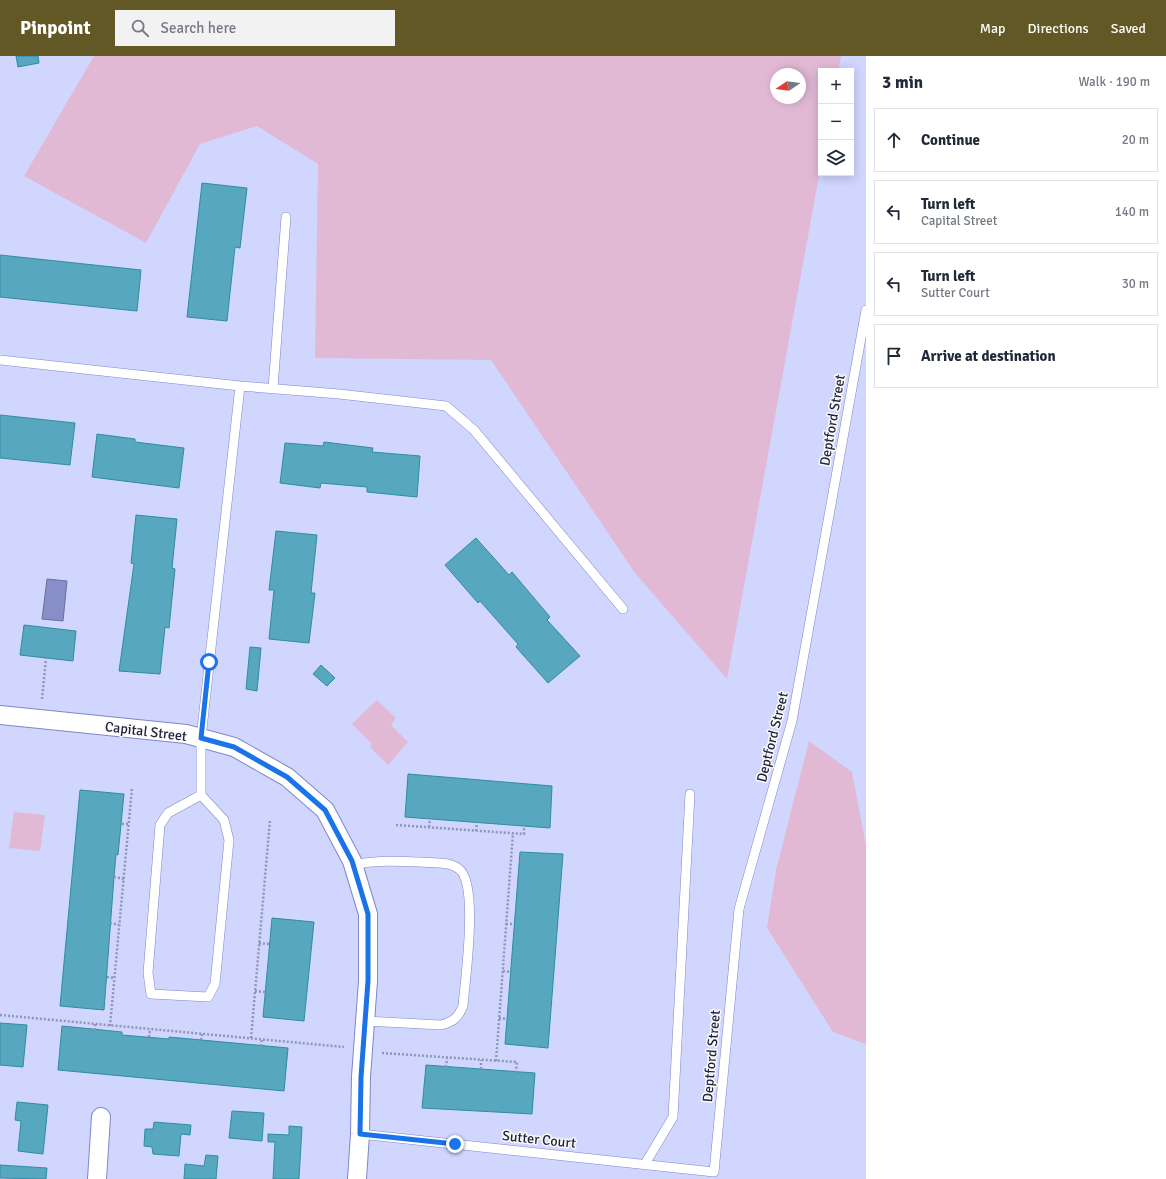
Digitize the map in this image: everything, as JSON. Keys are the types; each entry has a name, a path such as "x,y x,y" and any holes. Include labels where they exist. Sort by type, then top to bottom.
{"street":[{"name":"Capital Street","path":"0,715 186,734 234,747 287,777 325,810 353,865 368,914 368,981 361,1077 360,1134 357,1179"},
{"path":"97,1179 101,1116"}],"lane":[{"path":"273,388 286,217"},
{"name":"Deptford Street","path":"714,1172 739,909 792,721 866,310"},
{"path":"0,360 240,386 446,406 474,430 623,609"},
{"path":"201,795 168,812 160,825 148,973 151,994 208,997 215,984 229,840 224,820 201,795 201,738 240,386"},
{"path":"645,1164 673,1117 690,794"},
{"path":"353,865 370,861 391,860 449,864 459,869 464,875 469,892 470,912 463,1006 459,1016 452,1022 441,1025 365,1021"},
{"name":"Sutter Court","path":"360,1134 714,1172"}],"path":[{"path":"41,719 46,658"},
{"path":"110,1026 132,788"},
{"path":"429,827 430,819"},
{"path":"251,1038 270,820"},
{"path":"476,831 477,823"},
{"path":"122,824 129,824"},
{"path":"396,825 524,834 524,826"},
{"path":"496,1061 513,833"},
{"path":"114,877 124,879"},
{"path":"110,923 119,925"},
{"path":"506,924 514,924"},
{"path":"259,943 270,944"},
{"path":"503,971 511,972"},
{"path":"108,977 114,978"},
{"path":"255,991 265,992"},
{"path":"0,1015 348,1047"},
{"path":"499,1018 507,1019"},
{"path":"95,1024 95,1030"},
{"path":"149,1038 150,1029"},
{"path":"201,1040 202,1034"},
{"path":"261,1046 262,1039"},
{"path":"378,1053 517,1062 516,1072"},
{"path":"446,1067 447,1058"},
{"path":"481,1060 481,1069"}],"shaded area":[{"path":"94,56 841,56 839,68 818,68 819,176 727,679 635,573 491,360 315,358 318,164 257,126 200,144 146,243 24,176"},
{"path":"377,700 396,718 391,725 408,742 388,765 370,747 372,744 352,724"},
{"path":"809,741 852,772 866,846 866,1044 833,1032 767,928 776,870"},
{"path":"14,812 45,815 40,851 9,848"}],"water":[{"path":"47,579 67,581 63,621 42,619"}],"building":[{"path":"16,56 38,56 39,63 18,67"},
{"path":"202,183 247,188 240,248 235,247 227,321 187,317"},
{"path":"0,255 141,270 137,311 0,297"},
{"path":"0,415 75,423 70,465 0,458"},
{"path":"97,434 135,439 135,442 184,448 179,488 92,477"},
{"path":"324,442 373,448 372,452 420,456 417,497 367,492 367,487 321,483 320,488 280,483 285,443 323,446"},
{"path":"136,515 177,519 172,568 175,569 169,628 165,627 160,674 119,671 134,564 131,563"},
{"path":"276,531 317,535 311,593 315,593 309,643 269,639 274,590 269,590"},
{"path":"476,538 509,575 512,572 550,617 547,620 580,656 548,683 516,647 518,644 480,601 478,603 445,565"},
{"path":"24,625 76,631 73,661 20,655"},
{"path":"250,647 261,648 257,691 246,689"},
{"path":"321,665 335,678 327,686 313,674"},
{"path":"408,774 552,786 550,828 405,817"},
{"path":"80,790 124,794 118,855 116,854 104,1010 60,1006"},
{"path":"520,852 563,854 548,1048 505,1044"},
{"path":"272,918 314,922 304,1021 263,1017"},
{"path":"0,1023 27,1025 23,1067 0,1065"},
{"path":"62,1026 122,1032 122,1035 169,1039 169,1037 288,1048 284,1091 58,1070"},
{"path":"426,1065 535,1073 532,1114 422,1108"},
{"path":"17,1102 48,1105 43,1154 18,1151 21,1121 15,1120"},
{"path":"232,1111 264,1113 262,1141 229,1138"},
{"path":"154,1122 191,1125 190,1135 181,1134 179,1156 153,1154 152,1147 144,1146 145,1129 153,1129"},
{"path":"289,1126 302,1127 299,1179 273,1179 275,1142 268,1142 268,1134 289,1135"},
{"path":"206,1155 218,1156 216,1179 184,1179 185,1164 204,1166"},
{"path":"0,1165 47,1168 46,1179 0,1178"}],"route":[{"path":"209,662 201,738 234,747 287,777 325,810 352,861 368,914 368,981 361,1077 360,1134 455,1144"}]}
